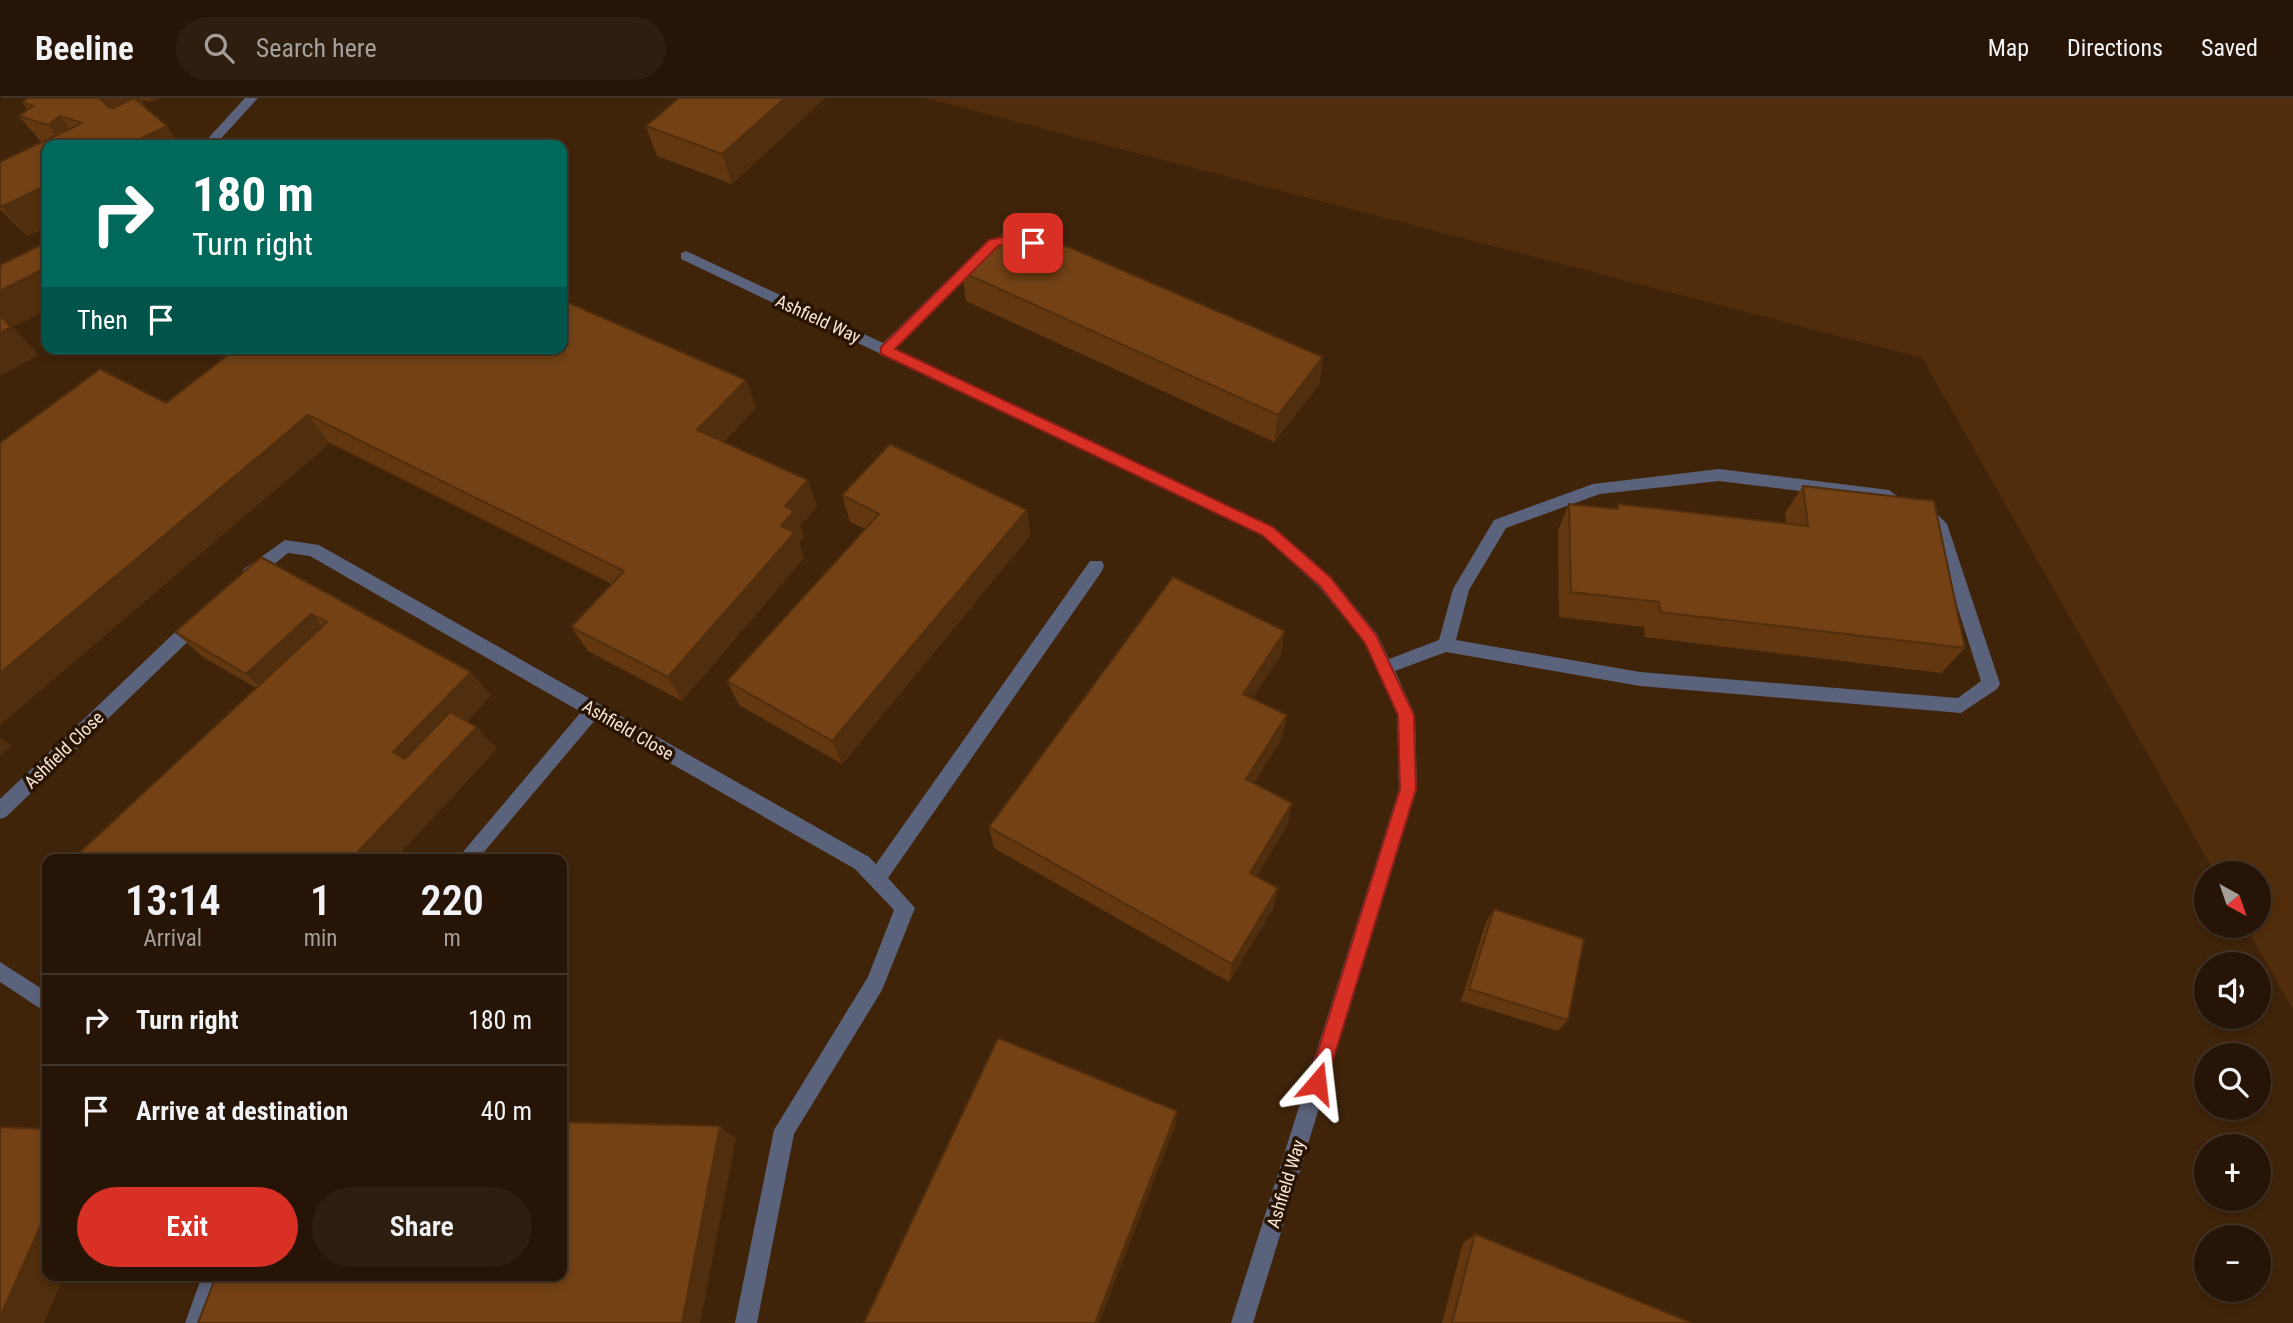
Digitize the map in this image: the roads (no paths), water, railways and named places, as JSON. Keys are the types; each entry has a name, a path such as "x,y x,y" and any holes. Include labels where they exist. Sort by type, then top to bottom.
{"street":[{"path":"213,140 252,98"},
{"path":"885,350 993,243"},
{"name":"Ashfield Way","path":"686,256 1268,531 1325,582 1371,639 1406,715 1408,789 1242,1323"},
{"path":"1384,668 1446,645 1640,679 1961,706 1991,684 1939,524 1912,499 1719,475 1599,488 1500,524 1461,589 1446,645"},
{"name":"Ashfield Close","path":"237,584 285,545 313,550 862,863 905,908 875,983 784,1130 746,1323"},
{"path":"877,879 903,838 1096,566"},
{"name":"Ashfield Close","path":"0,811 208,611"},
{"path":"470,854 593,710"},
{"path":"0,971 42,1000"},
{"path":"196,1323 211,1281"}]}
